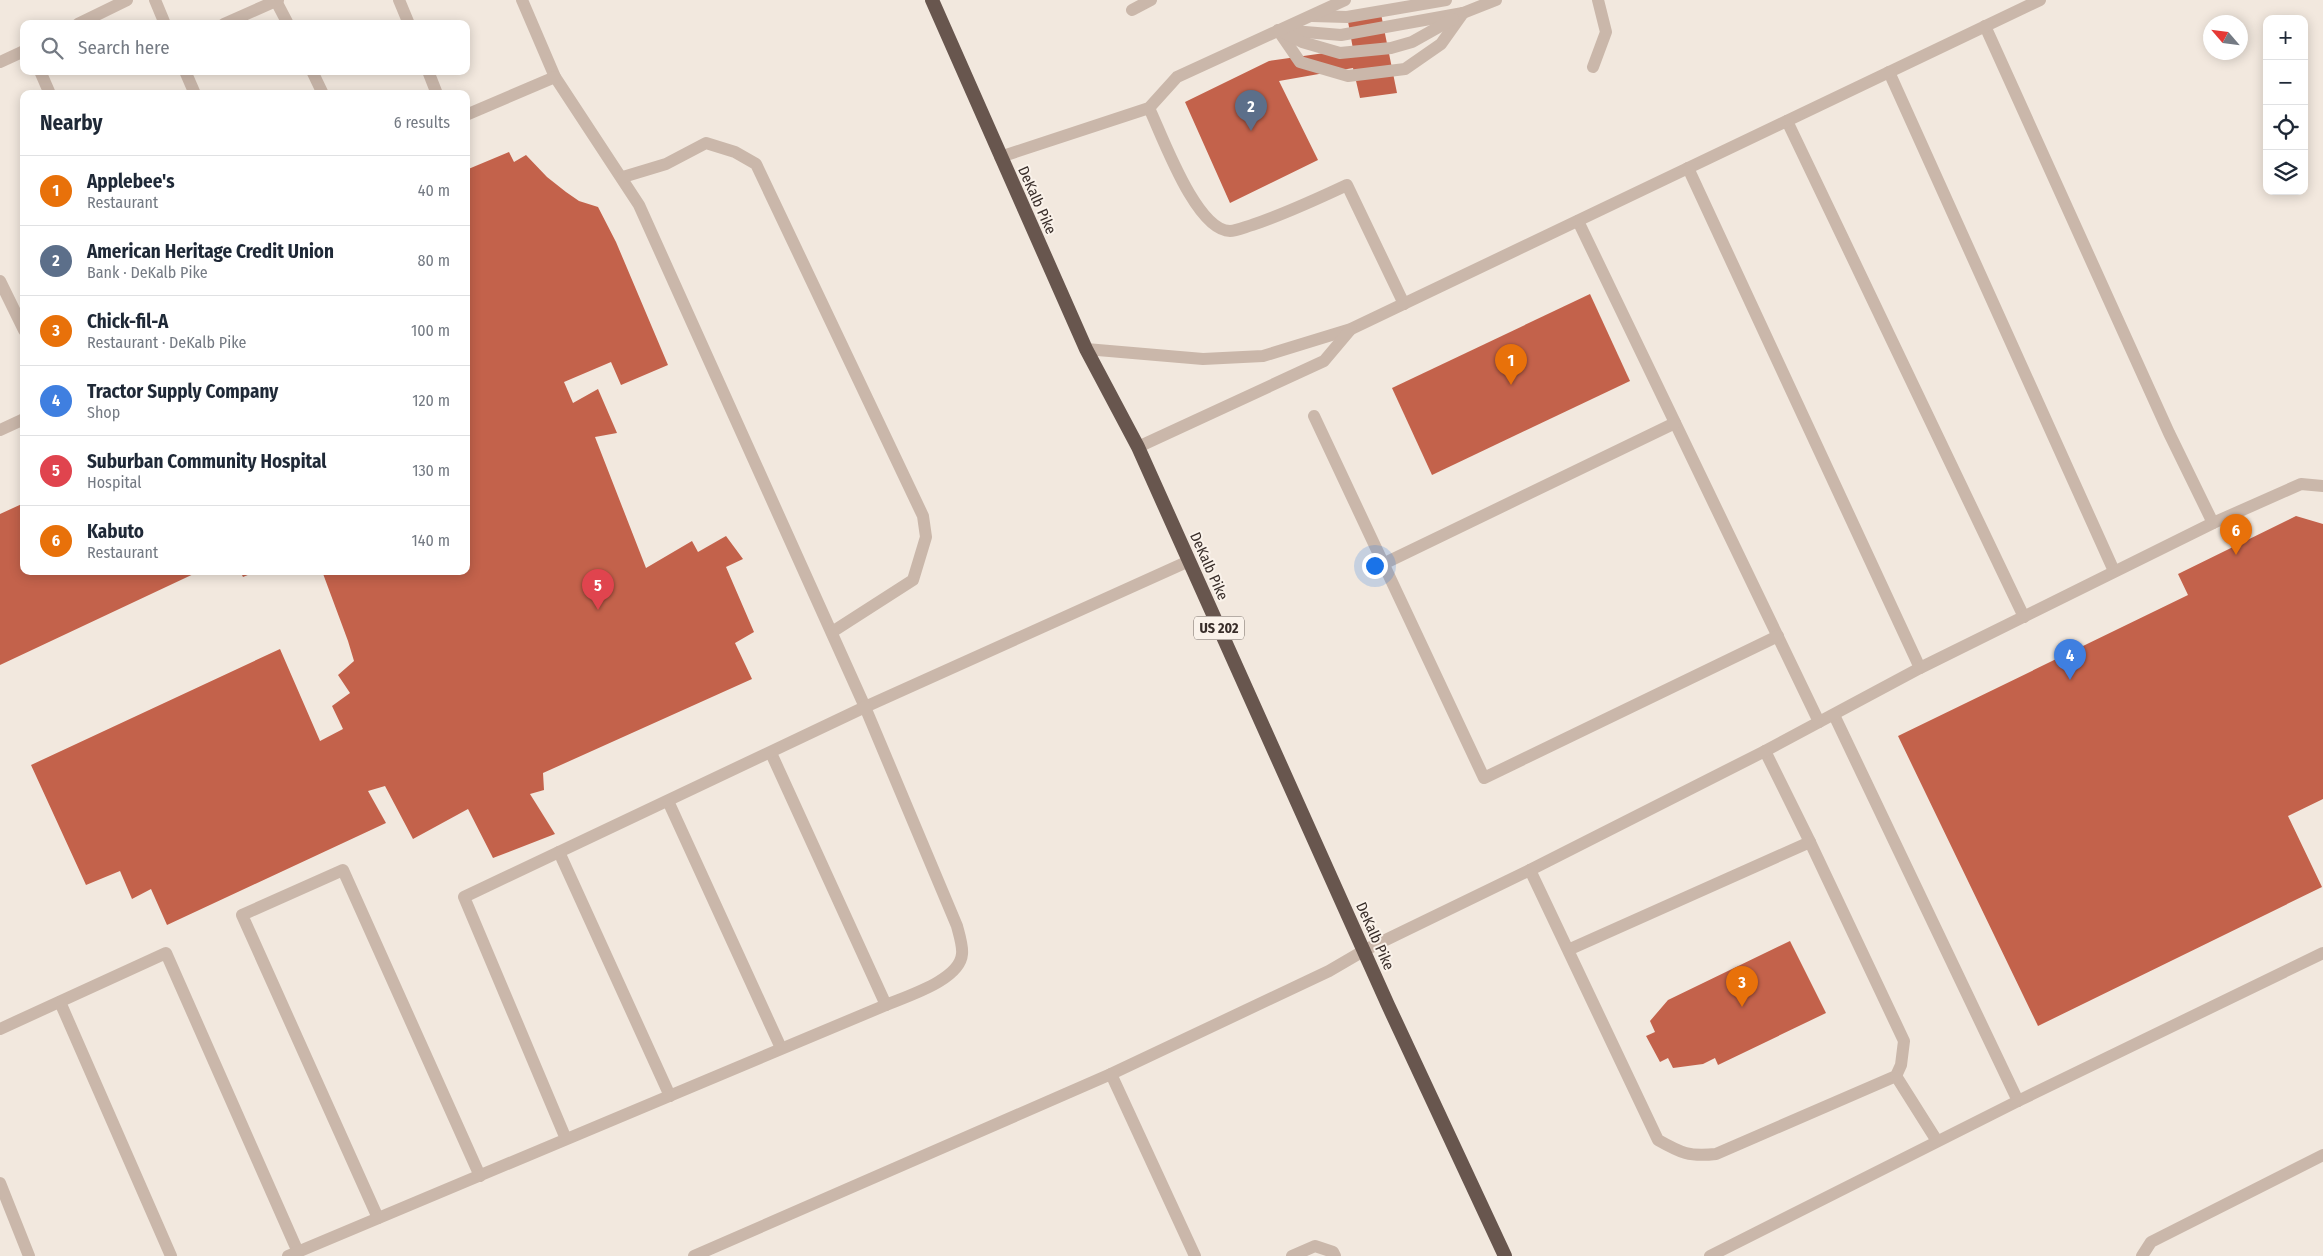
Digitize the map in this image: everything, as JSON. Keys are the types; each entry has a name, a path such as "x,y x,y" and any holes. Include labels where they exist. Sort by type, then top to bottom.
{"highway":[{"name":"DeKalb Pike","path":"932,0 1000,158 1086,348 1138,447 1364,950 1505,1256"}],"lane":[{"path":"86,20 127,0"},
{"path":"155,0 163,20"},
{"path":"233,20 277,0 286,20"},
{"path":"399,0 407,20"},
{"path":"0,1029 166,953 293,1254 934,984 952,973 962,954 957,926 865,707 639,205 555,77 522,0"},
{"path":"1132,10 1152,0"},
{"path":"1000,158 1149,108 1177,77 1345,0"},
{"path":"1308,16 1347,17 1446,0"},
{"path":"1278,30 1302,42 1340,53 1391,48 1412,42 1463,14 1496,0"},
{"path":"1593,67 1606,32 1598,0"},
{"path":"1086,348 1203,359 1263,356 1351,330 2040,0"},
{"path":"1278,30 1341,35 1463,14"},
{"path":"1278,30 1300,62 1348,76 1406,69 1441,44 1463,14"},
{"path":"1985,26 2169,433 2213,523"},
{"path":"0,62 20,53"},
{"path":"1889,72 2114,571"},
{"path":"42,75 48,90"},
{"path":"187,75 193,90"},
{"path":"314,75 321,90"},
{"path":"430,75 435,90"},
{"path":"470,113 555,77"},
{"path":"1149,108 1167,151 1200,212 1208,222 1221,230 1230,232 1282,215 1346,185 1404,304"},
{"path":"1786,121 2024,617"},
{"path":"622,177 666,164 706,144 735,152 756,164 922,516 926,537 913,580 832,632"},
{"path":"1688,168 1920,668"},
{"path":"1578,221 1819,722"},
{"path":"0,281 20,322"},
{"path":"1138,447 1324,360 1351,330"},
{"path":"1314,416 1484,778 1778,636"},
{"path":"0,430 20,421"},
{"path":"1383,564 1675,423"},
{"path":"694,1256 1112,1074 1328,971 1364,950 1530,870 1765,751 1920,668 2114,571 2213,523 2301,484 2323,486"},
{"path":"566,1139 464,897 865,707 1189,561"},
{"path":"1834,714 2018,1100"},
{"path":"1530,870 1658,1140 1676,1150 1695,1156 1716,1154 1896,1076 1904,1041 1765,751"},
{"path":"770,753 886,1005"},
{"path":"668,802 781,1048"},
{"path":"1568,950 1810,842"},
{"path":"559,852 670,1096"},
{"path":"378,1218 242,915 343,870 480,1176"},
{"path":"1710,1256 2018,1100 2323,953"},
{"path":"60,1002 171,1256"},
{"path":"1112,1074 1195,1256"},
{"path":"1896,1076 1936,1141"},
{"path":"2142,1256 2151,1242 2323,1155"},
{"path":"0,1183 29,1256"},
{"path":"1292,1256 1315,1246 1333,1252 1335,1256"}],"building":[{"path":"1380,9 1397,93 1360,98 1353,68 1279,81 1318,160 1230,203 1185,102 1269,61 1353,49 1347,16"},
{"path":"509,152 514,162 526,155 547,177 566,192 579,201 598,207 616,242 668,365 621,385 611,362 564,382 573,403 598,389 617,433 595,437 646,568 692,541 698,552 726,536 743,559 726,567 754,632 735,643 752,679 543,773 544,790 530,794 555,834 493,858 468,809 413,839 385,786 368,791 386,823 167,925 151,889 132,899 120,871 86,885 31,765 280,649 320,741 343,729 332,706 350,693 338,675 354,661 323,575 470,575 470,168"},
{"path":"1590,294 1630,381 1432,475 1392,388"},
{"path":"20,505 20,575 191,575 0,665 0,514"},
{"path":"2296,516 2323,524 2323,799 2288,816 2322,887 2038,1026 1898,736 2188,595 2178,574"},
{"path":"1790,941 1826,1013 1718,1065 1715,1058 1703,1064 1673,1068 1668,1058 1660,1062 1646,1036 1655,1032 1650,1021 1668,1000"}],"place":[{"name":"American Heritage Credit Union","path":"1251,131"},
{"name":"Applebee's","path":"1511,385"},
{"name":"Kabuto","path":"2236,555"},
{"name":"Suburban Community Hospital","path":"598,610"},
{"name":"Tractor Supply Company","path":"2070,680"},
{"name":"Chick-fil-A","path":"1742,1007"}]}
